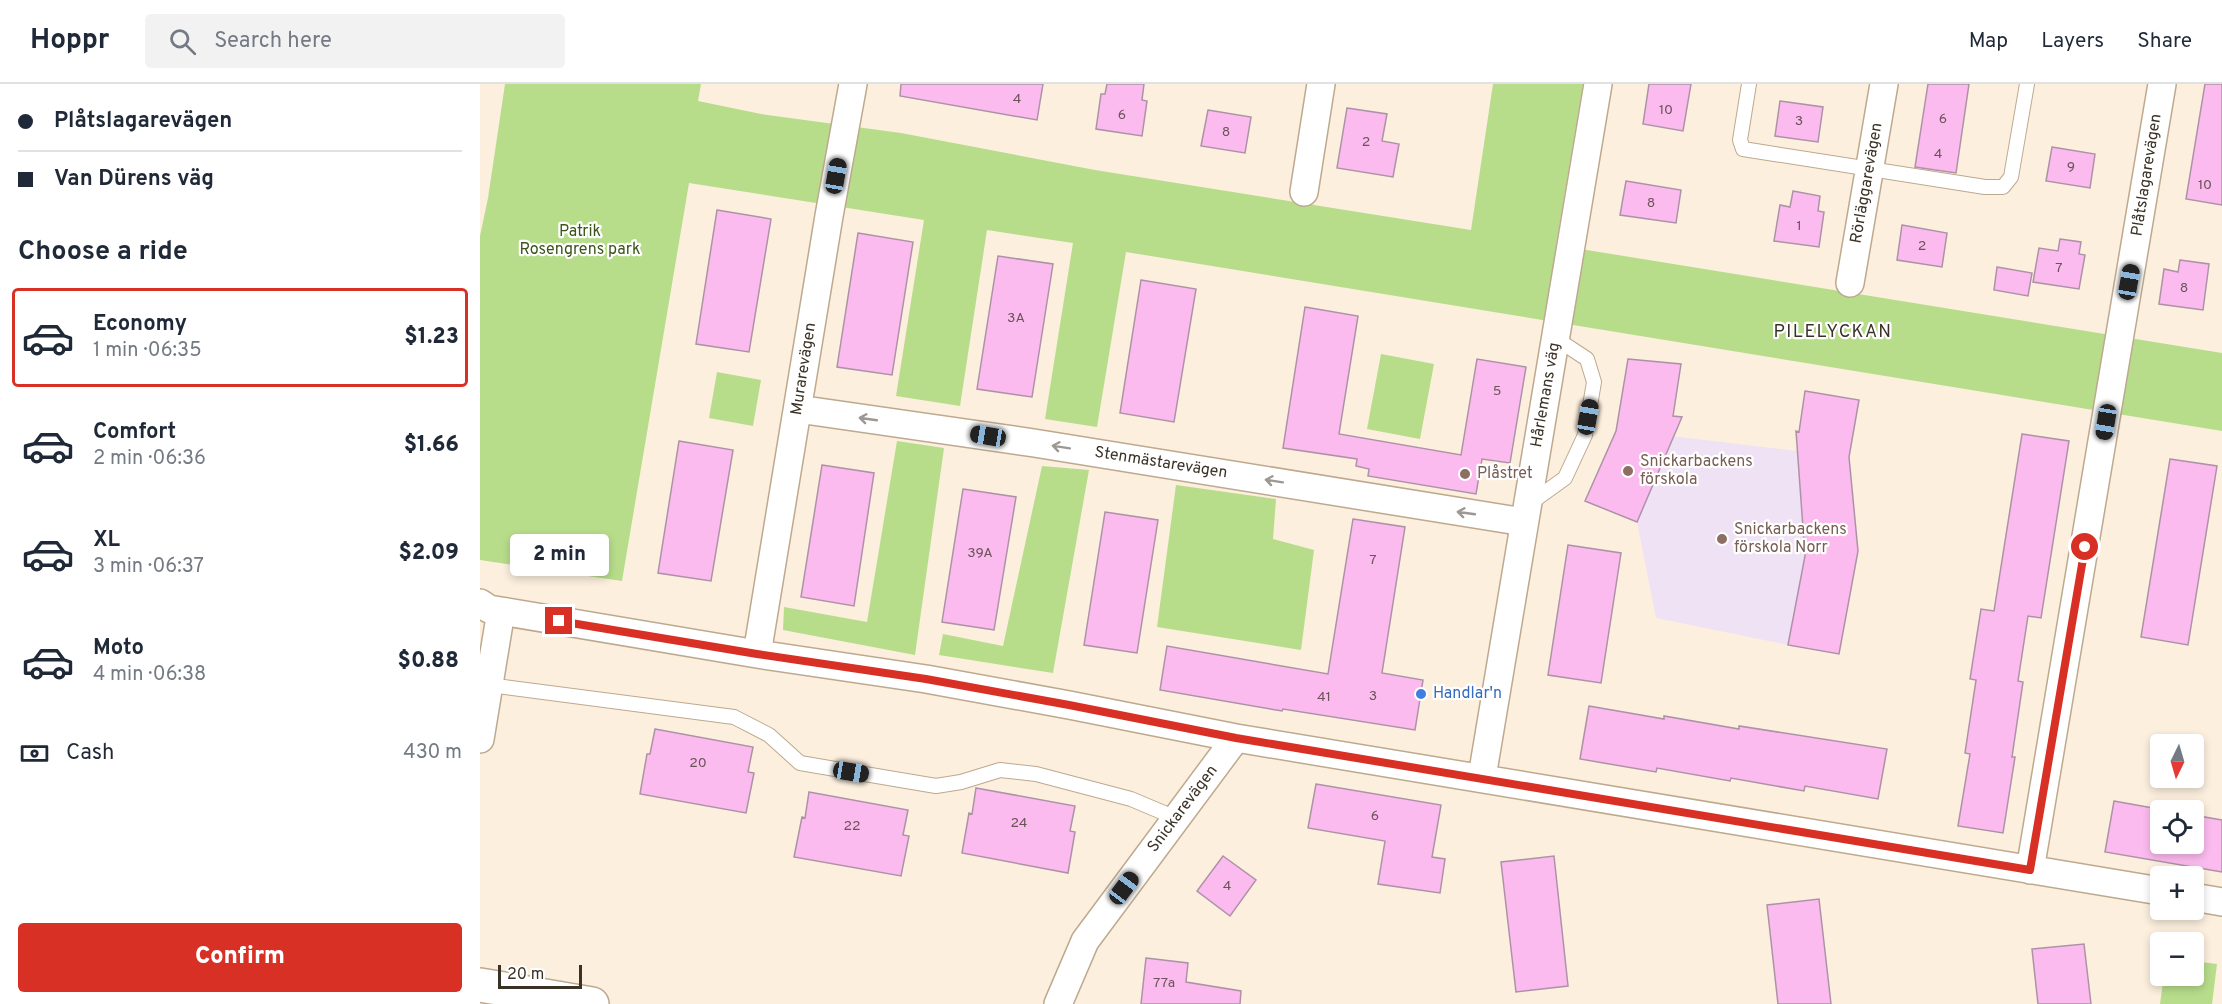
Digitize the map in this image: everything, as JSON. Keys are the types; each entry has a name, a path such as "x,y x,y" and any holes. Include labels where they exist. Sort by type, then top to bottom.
{"street":[{"name":"Murarevägen","path":"757,654 853,84"},
{"path":"1304,192 1321,84"},
{"name":"Hårlemans väg","path":"1482,777 1598,84"},
{"name":"Rörläggarevägen","path":"1850,282 1884,84"},
{"name":"Plåtslagarevägen","path":"2030,870 2162,84"},
{"name":"Stenmästarevägen","path":"798,409 1526,513"},
{"path":"480,739 498,609 757,654 926,679 1236,738 2150,889"},
{"name":"Snickarevägen","path":"1058,1004 1085,940 1236,738"},
{"path":"2204,899 2222,902"},
{"path":"480,985 592,1004"}],"lane":[{"path":"1749,84 1740,140 1743,149 2002,188 2012,177 2027,84"},
{"path":"1526,513 1565,478 1585,435 1594,382 1587,359 1555,338"},
{"path":"489,685 734,717 770,735 800,763 830,769 936,786 962,782 1000,770 1036,774 1131,799 1176,818"}],"shaded area":[{"name":"Snickarbackens förskola Norr","path":"1671,436 1797,451 1805,556 1788,645 1656,618 1637,522"}],"green space":[{"name":"Patrik Rosengrens park","path":"505,84 701,84 698,101 761,114 901,133 1095,170 1471,230 1493,84 1583,84 1556,245 2222,353 2222,431 1126,252 1097,427 1045,419 1073,243 987,230 960,406 896,396 924,220 689,183 622,581 480,560 480,236"},
{"path":"1381,354 1434,364 1420,439 1367,429"},
{"path":"717,372 761,380 753,426 709,418"},
{"path":"897,441 944,448 915,655 783,630 784,607 867,622"},
{"path":"1042,466 1089,470 1053,673 939,655 943,634 1003,646"},
{"path":"1176,485 1276,499 1273,539 1314,550 1301,650 1157,627"},
{"path":"2204,962 2217,964 2212,1004 2160,1004 2162,986 2204,986"}],"building":[{"path":"901,84 1043,84 1037,120 900,96"},
{"path":"1107,84 1144,84 1142,100 1147,101 1142,136 1096,129 1101,94 1105,94"},
{"path":"1649,84 1691,84 1683,131 1643,124"},
{"path":"1928,84 1969,84 1956,173 1915,167"},
{"path":"2205,84 2222,84 2222,205 2186,199"},
{"path":"1780,101 1823,107 1818,142 1775,136"},
{"path":"1347,108 1387,114 1382,141 1399,144 1393,177 1337,168"},
{"path":"1208,110 1251,117 1245,153 1201,146"},
{"path":"2052,147 2095,154 2090,188 2046,181"},
{"path":"1626,181 1681,190 1676,223 1620,215"},
{"path":"1793,191 1820,196 1818,211 1824,212 1819,247 1774,241 1780,205 1790,207"},
{"path":"717,210 771,219 749,352 696,344"},
{"path":"1902,225 1947,233 1942,267 1897,260"},
{"path":"858,233 913,242 892,375 837,367"},
{"path":"2060,239 2081,242 2079,254 2085,255 2079,289 2033,282 2039,248 2058,251"},
{"path":"998,256 1053,264 1032,397 977,389"},
{"path":"2180,260 2209,264 2203,310 2159,304 2164,269 2178,272"},
{"path":"1997,267 2032,273 2028,296 1994,290"},
{"path":"1141,280 1196,289 1174,422 1120,413"},
{"path":"1305,307 1358,316 1339,434 1461,455 1477,359 1526,367 1510,463 1482,459 1476,494 1368,476 1369,469 1356,466 1357,459 1283,448"},
{"path":"1628,359 1681,364 1673,416 1682,417 1637,522 1585,501 1616,431"},
{"path":"1805,391 1859,400 1849,457 1858,551 1839,654 1788,645 1805,556 1796,431 1799,432"},
{"path":"2022,434 2069,441 2041,618 2028,616 2018,681 2023,682 2012,757 2015,757 2003,833 1958,826 1970,754 1965,753 1976,680 1970,679 1981,609 1994,611"},
{"path":"679,441 733,450 711,581 658,573"},
{"path":"2170,459 2217,466 2188,645 2141,637"},
{"path":"822,465 874,473 854,606 801,597"},
{"path":"963,489 1016,497 994,630 942,622"},
{"path":"1105,512 1158,520 1137,653 1084,645"},
{"path":"1353,519 1405,527 1382,673 1423,680 1415,730 1283,709 1282,711 1160,690 1167,646 1328,674"},
{"path":"1568,545 1621,553 1601,683 1548,675"},
{"path":"1589,706 1664,719 1664,716 1739,729 1739,726 1887,749 1878,799 1805,786 1804,791 1731,778 1730,781 1657,768 1656,772 1580,759"},
{"path":"655,729 753,747 748,772 754,773 746,813 640,794 647,754 650,754"},
{"path":"1316,784 1441,805 1432,857 1445,859 1440,893 1378,884 1385,841 1308,828"},
{"path":"976,788 1075,806 1070,831 1075,832 1068,873 962,853"},
{"path":"809,792 908,810 903,835 909,836 901,876 794,857 802,817 805,818"},
{"path":"2114,801 2150,807 2150,854 2204,854 2204,817 2222,820 2222,872 2204,869 2204,866 2187,866 2105,852"},
{"path":"1223,856 1256,880 1230,916 1197,891"},
{"path":"1554,856 1568,986 1516,992 1501,862"},
{"path":"1819,899 1831,1004 1778,1004 1767,905"},
{"path":"2084,944 2091,1004 2038,1004 2032,949"},
{"path":"1146,958 1188,963 1186,982 1241,991 1240,1004 1141,1004"}],"place":[{"name":"Snickarbackens förskola","path":"1628,471"},
{"name":"Plåstret","path":"1465,474"},
{"name":"Snickarbackens förskola Norr","path":"1722,539"},
{"name":"Handlar'n","path":"1421,694"}],"district":[{"name":"PILELYCKAN","path":"1833,332"}],"route":[{"path":"559,621 926,679 1236,738 2030,870 2085,547"}]}
